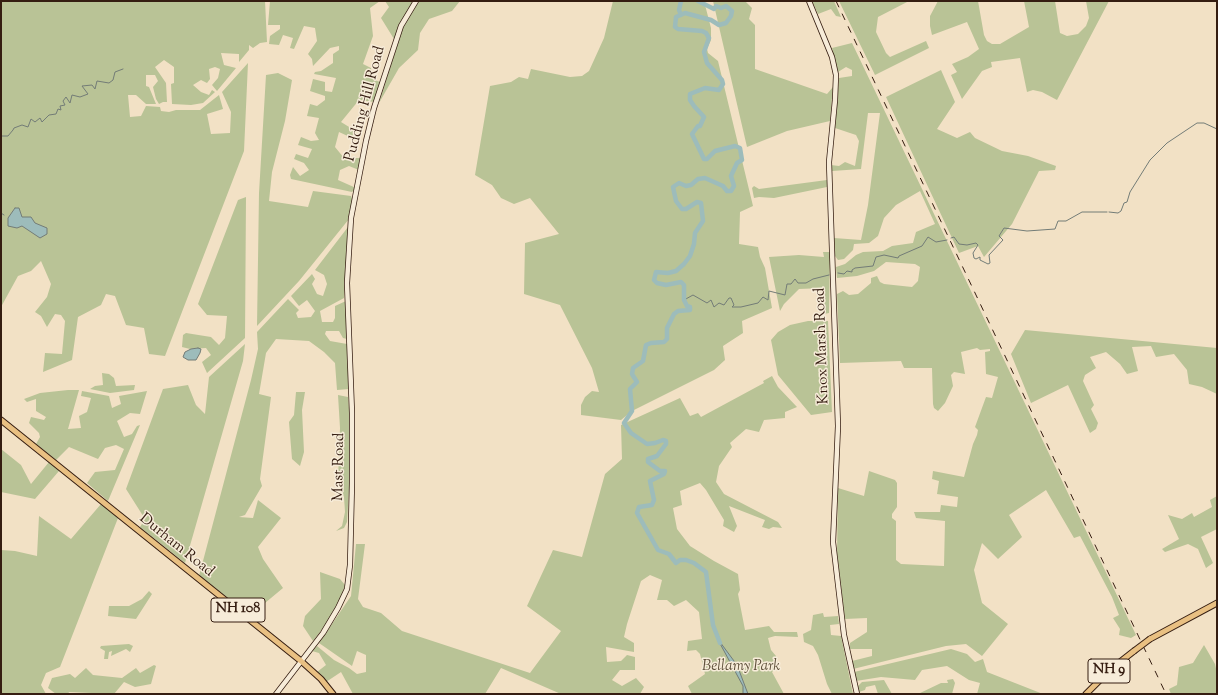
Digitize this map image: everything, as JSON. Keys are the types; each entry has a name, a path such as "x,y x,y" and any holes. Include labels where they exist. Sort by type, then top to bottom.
{"main road":[{"name":"Durham Road","path":"1,420 301,661 321,679 333,694"},
{"name":"NH 9","path":"1086,694 1111,669 1150,639 1217,603"}],"street":[{"name":"Pudding Hill Road","path":"351,218 374,108 396,38 408,13 416,1"},
{"name":"Knox Marsh Road","path":"809,1 832,57 836,75 836,90 829,162 838,432 833,536 842,622 857,694"},
{"name":"Mast Road","path":"276,694 318,640 338,608 347,589 349,571 352,425 347,283 351,218"}],"green space":[{"path":"1,1 265,1 267,42 260,43 253,48 249,45 249,50 239,62 239,54 221,53 224,65 236,68 217,91 212,85 218,78 220,69 215,67 209,69 210,79 207,83 201,80 193,85 201,92 209,95 212,90 215,92 203,103 191,105 172,104 171,84 174,83 174,67 164,60 155,67 166,83 167,102 159,104 156,99 153,87 158,81 155,75 146,75 146,86 149,87 156,104 146,104 136,95 128,95 130,117 141,116 146,106 160,107 161,111 169,112 176,110 200,110 219,95 223,109 207,114 211,134 230,133 231,112 222,92 248,63 244,151 165,356 149,354 144,328 126,325 115,296 106,294 101,305 78,317 72,360 43,372 45,353 62,354 65,321 61,315 55,314 47,327 41,316 35,312 47,297 51,284 41,261 31,271 18,276 1,307"},
{"path":"270,1 380,1 370,8 373,36 363,64 371,68 372,79 380,82 374,102 359,100 341,122 354,130 352,138 339,132 335,147 344,158 361,158 359,170 349,166 340,170 338,180 356,188 352,192 291,179 290,175 293,167 300,176 309,170 304,163 294,159 296,154 308,158 312,149 298,145 301,137 311,141 319,140 315,133 319,118 307,116 310,104 317,106 325,100 325,96 310,91 313,79 325,82 325,91 332,92 336,78 314,74 315,72 321,71 333,63 333,54 339,50 339,46 330,48 313,66 312,59 308,54 317,41 315,28 304,26 294,49 290,48 293,38 283,35 279,45 269,44 270,36 280,29 280,25 268,25"},
{"path":"385,1 415,1 394,39 381,18 389,7"},
{"path":"419,1 460,1 452,11 429,19 420,33 418,50 399,68 379,103 403,27"},
{"path":"613,1 704,1 711,28 711,40 707,49 708,53 718,61 753,206 740,212 739,244 758,247 760,257 765,268 772,308 742,321 743,333 723,346 725,360 714,370 632,411 621,420 581,415 581,405 585,397 592,391 599,392 592,368 560,305 524,294 525,243 559,234 530,198 514,204 501,198 492,185 475,175 490,86 511,82 519,77 528,79 531,69 570,77 582,76 589,71 604,38"},
{"path":"713,1 745,1 752,8 749,19 755,25 755,69 827,94 833,87 830,121 787,131 747,147"},
{"path":"812,1 834,1 841,17 836,16 831,9 818,14"},
{"path":"839,1 909,1 878,17 876,32 886,53 890,57 926,41 929,48 875,75"},
{"path":"938,1 978,1 984,35 987,41 992,44 1000,44 1029,27 1024,1 1055,1 1060,33 1067,36 1078,34 1086,26 1089,18 1086,1 1109,1 1057,100 1042,92 1033,90 1027,92 1020,58 991,62 992,67 982,71 962,99 951,75 957,72 952,64 968,57 979,49 967,22 932,35 930,16"},
{"path":"852,43 1136,635 1131,638 1119,635 1120,629 1113,618 1119,615 1112,597 1080,536 1074,538 1046,490 1009,515 1022,537 998,559 982,543 974,570 982,603 1008,624 982,656 966,644 946,646 853,669 852,661 872,656 872,649 850,649 850,643 867,632 867,618 845,619 837,553 838,488 864,496 869,471 895,480 897,483 897,507 892,514 892,518 896,521 896,560 901,564 944,566 945,521 916,518 914,512 940,512 941,505 957,507 958,497 937,494 939,481 932,479 933,471 964,477 977,435 978,430 975,427 986,397 992,398 998,377 986,374 985,352 990,351 990,349 980,350 977,348 961,352 965,374 954,372 951,375 953,386 945,403 938,411 934,408 933,404 932,368 904,368 901,361 840,363 837,294 843,291 849,295 858,294 871,283 871,278 877,276 880,282 884,284 912,287 918,281 920,267 915,264 886,262 874,271 857,276 837,278 836,267 845,264 856,255 863,252 883,251 892,246 913,243 916,232 935,224 920,191 896,205 884,218 878,236 869,243 854,244 853,250 844,259 838,260 835,256 834,238 861,240 868,205 880,113 868,113 861,169 832,171 831,165 839,166 845,162 855,166 859,141 856,135 835,128 839,78 852,76 852,70 846,67 838,72 832,48"},
{"path":"941,70 955,102 937,129 957,138 970,132 975,138 1002,151 1028,156 1056,166 1055,170 1039,171 1012,224 984,257 978,246 959,253 886,97"},
{"path":"278,73 292,80 285,121 272,172 269,201 308,207 313,191 351,196 353,200 349,219 299,281 257,326 259,193 266,75"},
{"path":"827,180 827,187 774,198 754,198 752,188 754,186 759,189"},
{"path":"246,197 245,338 207,373 202,362 211,355 206,348 190,349 182,347 183,335 186,333 211,337 219,345 225,338 227,316 207,315 198,304 238,200"},
{"path":"348,227 344,298 320,311 322,322 333,322 335,318 335,306 346,301 347,339 343,338 339,331 326,331 325,334 330,341 347,344 349,389 337,390 335,363 324,352 309,341 276,339 266,353 259,394 271,397 260,479 262,486 245,515 239,517 253,518 258,500 281,518 258,547 263,559 283,588 265,603 253,617 199,576 251,380 258,349 257,332 288,299 299,310 296,313 298,318 311,317 315,311 307,300 299,306 291,296 312,274 315,279 312,284 317,294 323,296 327,284 324,275 315,270"},
{"path":"823,252 830,252 829,313 824,314 823,288 799,289 784,304 780,311 769,257 799,255 824,257"},
{"path":"808,321 828,321 832,412 811,415 778,375 771,340 778,332 790,325"},
{"path":"1025,330 1217,348 1217,394 1202,387 1189,384 1187,370 1174,354 1156,357 1151,346 1132,347 1138,371 1127,374 1120,364 1106,352 1090,357 1096,368 1085,375 1083,381 1094,405 1091,409 1098,423 1096,429 1090,433 1068,385 1031,403 1011,354"},
{"path":"245,344 243,361 185,563 140,527 145,519 126,489 163,389 188,385 196,405 205,414 209,377"},
{"path":"102,373 109,374 114,378 116,386 135,385 134,390 110,393 90,389 95,386 103,385"},
{"name":"Bellamy Park","path":"772,376 778,387 797,407 785,412 785,418 764,420 759,432 746,429 730,443 732,447 719,466 716,482 724,494 778,522 782,528 773,527 769,529 762,527 765,520 729,506 737,526 734,532 723,526 724,520 706,490 700,483 680,491 682,505 673,508 677,529 690,546 738,574 740,590 738,594 745,630 769,626 774,632 797,632 798,637 775,636 768,638 771,650 776,656 778,666 772,672 784,694 692,694 688,686 705,674 700,654 696,650 687,651 688,641 702,639 699,612 686,600 674,606 667,600 657,600 662,580 650,575 641,581 624,637 634,643 634,652 606,647 607,662 621,661 627,655 635,657 635,670 620,670 612,680 622,686 636,678 644,687 640,694 561,694 501,668 485,694 353,694 341,672 326,682 317,672 326,665 319,653 312,651 317,646 334,660 357,674 366,672 366,655 357,651 352,666 319,643 351,596 356,544 365,544 358,599 363,607 381,613 402,631 530,673 561,631 527,606 553,550 582,557 605,474 622,459 621,425 680,398 690,416 698,413 701,417 764,383 763,381"},
{"path":"79,390 68,429 81,428 79,416 87,412 91,398 81,396 82,391 109,396 112,408 121,404 119,396 147,391 140,414 130,413 117,421 124,437 132,434 137,426 140,425 108,501 87,483 95,472 115,470 124,449 116,445 105,448 98,459 69,447 56,460 36,444 40,437 39,433 29,423 31,417 44,420 46,417 36,411 36,399 27,402 24,399 40,393"},
{"path":"296,392 305,392 302,410 304,452 300,466 292,459 289,422 294,415"},
{"path":"338,395 348,397 350,419 349,489 347,522 344,528 336,531 342,526 345,512 344,497 338,480 340,428"},
{"path":"1,449 21,465 31,484 49,462 59,471 35,499 1,492"},
{"path":"1217,496 1217,529 1201,537 1213,563 1206,568 1198,549 1188,544 1165,552 1162,549 1179,539 1168,515 1182,519 1192,513 1194,517 1212,507 1210,500"},
{"path":"101,504 118,518 60,667 46,673 41,685 46,694 1,694 1,550 15,551 37,556 39,516 71,539"},
{"path":"320,572 340,579 345,585 342,596 327,623 313,641 303,626 305,616 321,599"},
{"path":"149,591 152,594 136,619 108,616 109,606 129,606 142,599"},
{"path":"823,613 824,617 838,616 839,624 830,625 831,635 841,636 853,694 832,694 827,684 818,655 813,646 804,642 803,634 811,630 813,615"},
{"path":"129,644 133,646 130,652 126,649 111,656 112,651 109,652 108,659 104,659 105,651 100,648 101,646"},
{"path":"1204,645 1215,664 1217,673 1217,694 1171,694 1169,689 1177,685 1179,667 1193,663"},
{"path":"951,649 967,654 975,662 983,659 987,672 1043,694 977,694 980,683 969,680 947,666 922,670 915,680 881,677 856,681 854,672"},
{"path":"154,665 156,666 151,684 135,687 124,682 114,694 69,692 68,694 56,694 48,688 52,678 70,674 75,678 86,668 93,675 122,678 136,668 140,673"},
{"path":"953,679 955,683 952,694 918,694 941,683 948,683 947,680"},
{"path":"884,680 892,694 878,694 875,685 866,687 865,690 859,692 858,686 862,682"}],"water":[{"path":"15,208 19,208 22,217 31,217 35,223 47,228 47,234 40,238 22,226 17,228 8,226 8,218"},
{"path":"198,348 201,349 196,360 188,360 183,357 185,352"},
{"path":"717,638 737,665 748,694 743,694 743,686"}],"waterway":[{"path":"681,1 679,10 681,15"},
{"path":"698,1 714,9 716,6 721,8 726,6 732,11 731,16 726,23 719,25 711,20 685,13 676,17 675,27 678,29 702,31 706,33 709,38 704,52 707,63 722,80 723,84 719,90 705,88 690,94 690,100 704,117 700,126 698,126 692,134 704,159 707,159 715,151 735,146 740,148 742,160 737,163 731,176 734,186 731,191 727,191 723,186 705,178 698,179 691,185 686,186 679,183 673,187 676,201 682,209 686,209 697,202 701,203 703,221 695,233 694,244 690,256 684,264 676,271 668,273 656,272 654,280 657,283 666,285 681,282 684,285 684,300 687,306 690,307 690,310 678,311 674,314 667,328 667,339 664,342 646,345 643,361 633,368 632,374 637,382 630,389 632,411 624,423 631,433 647,444 663,440 666,441 666,444 657,456 648,459 648,462 660,471 665,471 664,474 650,481 654,500 652,505 639,507 637,513 658,550 669,554 676,563 680,560 686,560 694,563 706,572 713,625 720,643"},
{"path":"1,136 8,136 14,128 22,125 28,127 31,119 35,122 40,118 42,122 49,115 56,114 58,109 61,110 60,106 65,105 63,101 66,97 70,103 72,95 80,97 88,94 82,86 92,85 95,89 97,81 109,83 113,80 115,72 123,69"},
{"path":"1109,212 1118,213 1121,211 1124,203 1127,202 1130,192 1150,160 1167,143 1197,123 1204,123 1217,129"},
{"path":"951,238 954,237 959,244 967,245 976,243 978,245 973,253 974,258 976,259 980,257 980,260 988,264 990,263 989,255 1003,240 999,236 1004,228 1027,231 1055,229 1058,221 1066,221 1082,212 1107,212"},
{"path":"838,273 844,274 847,271 852,272 855,268 873,266 876,257 884,255 898,258 899,256 922,246 928,237 936,242 947,240"},
{"path":"684,300 693,295 707,303 711,300 714,307 719,303 724,305 729,298 731,298 734,305 732,307 741,307 758,303 763,297 768,300 769,291 785,295 787,284 791,284 795,279 798,283 806,283 813,279 829,275"}],"railway":[{"path":"836,1 1166,694"}]}
